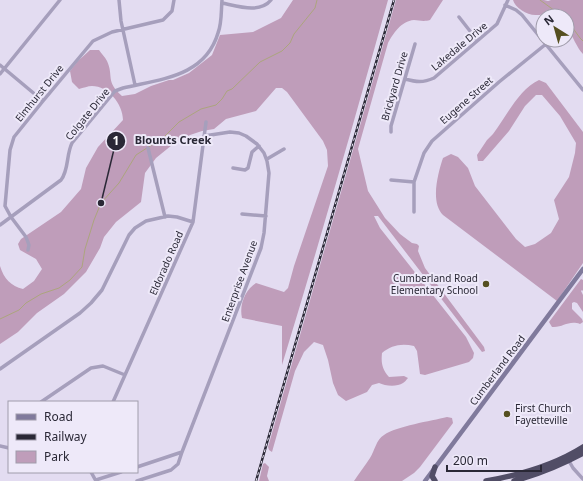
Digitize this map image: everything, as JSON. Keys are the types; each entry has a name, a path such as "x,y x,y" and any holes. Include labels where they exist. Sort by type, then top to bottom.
{"highway":[{"path":"486,481 522,474 554,462 583,447"},
{"path":"514,481 533,476 569,461 583,453"},
{"path":"435,467 432,476 435,481"}],"main road":[{"name":"Cumberland Road","path":"425,481 583,270"}],"street":[{"path":"0,74 60,0"},
{"path":"119,0 119,13 136,85"},
{"name":"Elmhurst Drive","path":"28,250 29,245 26,237 6,209 5,201 12,141 42,101 93,41 105,34 163,20 172,11 174,0"},
{"path":"222,2 260,8 271,0"},
{"name":"Lakedale Drive","path":"405,79 421,82 434,78 497,24 508,0"},
{"name":"Colgate Drive","path":"0,224 61,180 65,174 69,153 75,140 112,94 119,89 182,73 199,63 209,52 216,39 220,26 222,2"},
{"path":"506,5 522,15 535,31"},
{"path":"458,17 477,40"},
{"name":"Brickyard Drive","path":"391,132 391,126 415,44"},
{"name":"Eugene Street","path":"414,212 414,182 424,153 437,136 541,48"},
{"path":"549,48 583,90"},
{"path":"0,65 42,101"},
{"name":"Eldorado Road","path":"113,401 193,222 206,122"},
{"name":"Enterprise Avenue","path":"137,481 171,470 178,464 261,248 264,233 269,173 267,159 259,146 246,136 235,132 204,136"},
{"path":"233,168 245,170 248,168 252,152 259,146"},
{"path":"148,148 165,217"},
{"path":"267,159 284,149"},
{"path":"391,180 414,182"},
{"path":"242,214 266,216"},
{"path":"0,369 85,308 97,296 106,284 132,231 143,223 165,217 177,217 193,222"},
{"path":"578,275 583,279"},
{"path":"42,401 91,368 103,366 125,375"},
{"path":"138,467 182,452"},
{"path":"569,461 583,479"},
{"path":"96,481 118,473"}],"green space":[{"path":"293,0 388,0 282,365 282,326 242,318 242,303 246,294 256,283 284,292 288,288 328,166 327,150 323,141 287,92 282,88 276,88 256,111 226,119 214,129 190,135 172,145 156,158 145,173 141,202 116,222 104,237 100,248 86,272 64,294 37,313 18,332 0,344 0,266 8,281 19,288 23,289 34,281 42,269 36,259 20,250 18,244 21,239 61,212 81,189 86,168 98,147 123,120 120,108 114,97 104,89 92,86 79,89 72,82 70,71 78,61 90,50 99,50 107,61 113,86 117,91 122,96 135,94 151,86 173,80 189,73 212,55 220,35 253,32 281,18"},
{"path":"396,0 443,0 430,20 414,20 401,25 388,43 358,149 368,191 385,218 400,234 412,243 419,246 418,251 425,268 484,347 485,351 482,352 378,216 374,216 380,228 466,337 474,353 473,358 469,362 425,375 420,374 417,351 414,346 393,346 382,353 383,369 389,377 404,376 408,378 404,383 394,386 379,383 372,385 367,392 346,401 338,395 333,383 323,345 314,342 304,352 295,371 272,452 268,447"},
{"path":"513,0 583,0 583,54 575,42 575,8 535,8 535,15 533,15 519,9"},
{"path":"539,80 546,83 583,132 583,263 557,301 443,215 439,209 436,195 437,179 443,158 451,154 458,157 468,168 475,186 516,239 525,247 535,244 551,233 559,219 554,200 569,177 576,143 560,116 542,95 536,95 525,106 509,131 483,161 478,161 477,155 513,104 525,90"},
{"path":"581,279 583,280 583,291 581,291 583,295 583,312 577,303 574,302 572,303 572,309 583,322 580,324 569,323 552,327 549,322"},
{"path":"447,417 452,418 453,423 414,473 402,481 354,481 370,458 381,437 405,426"},
{"path":"265,463 269,467 267,476 269,481 259,481 263,464"}],"waterway":[{"path":"0,319 19,310 26,303 41,294 59,288 70,280 82,267 85,249 101,203 119,183 136,155 164,137 179,122 201,109 216,105 227,91 232,89 260,62 282,51 290,43 294,34 315,8 317,0"},
{"path":"540,0 551,8"},
{"path":"575,31 583,41"}],"railway":[{"path":"256,481 394,0"}],"place":[{"name":"Blounts Creek","path":"101,203"},
{"name":"Cumberland Road Elementary School","path":"486,284"},
{"name":"First Church Fayetteville","path":"507,414"}]}
